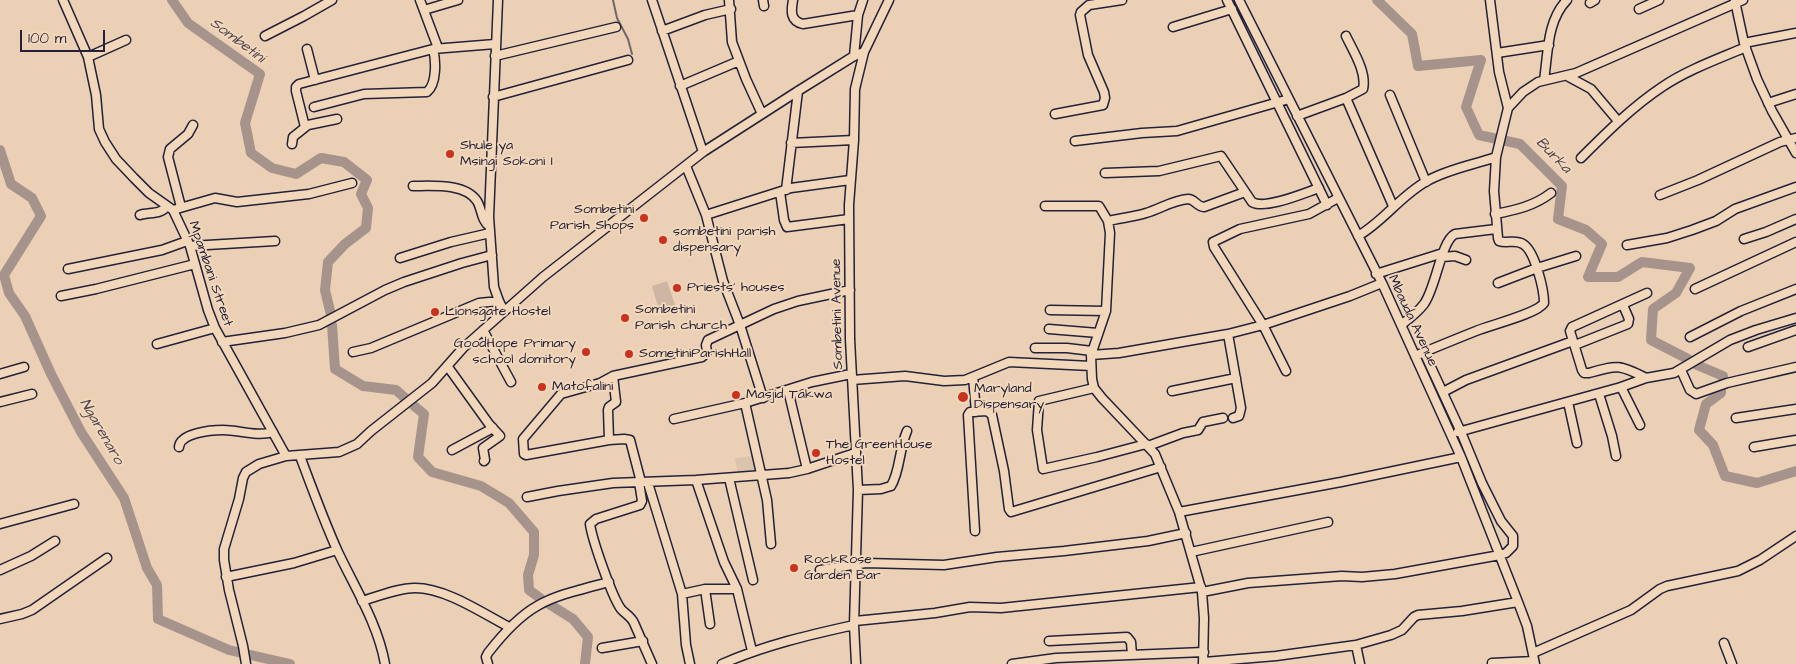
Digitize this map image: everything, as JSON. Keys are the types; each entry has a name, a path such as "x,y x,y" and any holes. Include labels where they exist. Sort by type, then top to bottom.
{"street":[{"name":"Mpambani Street","path":"63,0 88,57 96,95 99,129 105,142 116,159 149,193 174,208 195,264 215,328 286,456"},
{"path":"265,36 332,0"},
{"path":"314,107 364,94 427,92 431,89 436,48 420,0"},
{"path":"424,10 458,0"},
{"path":"498,0 493,97 490,229 494,287 504,310"},
{"path":"652,0 703,152"},
{"path":"729,0 731,9 731,37 739,61 762,114"},
{"path":"793,0 791,12 793,18 803,24 858,16"},
{"path":"854,56 858,16 863,0"},
{"name":"Sombetini Avenue","path":"856,664 858,490 852,377 850,180 854,140 855,89 864,52 889,0"},
{"path":"1055,114 1099,107 1104,103 1104,92 1088,55 1080,15 1089,5 1095,2 1103,4 1122,0"},
{"path":"1227,0 1327,205"},
{"name":"Mbauda Avenue","path":"1239,0 1382,283 1451,434 1518,602 1534,659"},
{"path":"1490,0 1501,81 1508,108"},
{"path":"1544,80 1554,21 1560,8 1567,0"},
{"path":"1638,9 1659,0"},
{"path":"1415,356 1478,330 1540,308 1544,304 1537,268 1525,245 1520,242 1499,241 1495,214 1496,157 1508,108 1523,92 1544,80 1567,76 1738,1 1745,45 1768,103 1792,138 1796,154"},
{"path":"662,31 705,15 731,9"},
{"path":"1173,27 1232,9"},
{"path":"495,56 616,27"},
{"path":"1581,158 1618,121 1662,86 1745,45 1796,33"},
{"path":"1297,116 1346,98 1363,89 1364,80 1357,58 1346,36"},
{"path":"88,57 126,40"},
{"path":"305,127 296,91 296,87 300,84 436,48 495,41"},
{"path":"1497,53 1549,45"},
{"path":"307,49 315,80"},
{"path":"246,661 226,577 224,549 246,472 252,467 286,456 339,452 351,448 432,383 463,348 504,310 603,229 703,152 854,56 864,52"},
{"path":"493,97 628,60"},
{"path":"680,86 739,61"},
{"path":"1567,76 1591,89 1618,121"},
{"path":"798,91 783,191 784,220 787,227 849,219"},
{"path":"1768,103 1796,94"},
{"path":"1390,95 1426,182"},
{"path":"1346,98 1393,206"},
{"path":"1076,140 1177,131 1278,104 1289,99"},
{"path":"292,144 293,137 305,127 336,119"},
{"path":"174,208 168,157 170,149 188,134 193,125"},
{"path":"1660,195 1792,138"},
{"path":"791,143 854,140"},
{"path":"1105,173 1159,171 1221,156 1252,202 1260,206 1319,188"},
{"path":"1358,236 1371,228 1393,206 1426,182 1445,173 1496,157"},
{"path":"686,166 706,215 723,282 740,325 763,398"},
{"path":"706,215 783,191 850,180"},
{"path":"140,215 215,198 237,202 320,192 352,183"},
{"path":"413,186 457,188 468,192 477,201 483,219 490,229"},
{"path":"1626,245 1666,238 1716,222 1735,209 1796,187"},
{"path":"1108,221 1138,215 1188,199 1204,207 1245,192"},
{"path":"1495,214 1528,206 1551,193"},
{"path":"1286,371 1263,325 1214,247 1214,242 1240,229 1299,217 1338,198"},
{"path":"1045,206 1099,206 1108,221 1110,233 1106,311 1091,353 1090,366 1094,388 1155,454 1179,512 1201,589 1204,618 1203,663 1276,656 1356,645 1402,630 1414,617 1462,612 1518,602"},
{"path":"1744,239 1796,219"},
{"path":"1401,325 1424,304 1435,281 1448,240 1455,234 1496,228"},
{"path":"400,258 490,229"},
{"path":"68,269 188,244 275,241"},
{"path":"1695,288 1796,242"},
{"path":"222,342 319,326 385,290 404,282 492,255"},
{"path":"1376,274 1442,255 1455,256 1466,260"},
{"path":"1498,283 1576,256"},
{"path":"61,296 195,264"},
{"path":"1035,348 1067,348 1091,353 1119,353 1228,334 1263,325 1350,296 1382,283"},
{"path":"1690,337 1741,310 1796,289"},
{"path":"690,664 686,645 682,594 643,482 631,441 624,438 526,455 524,454 524,437 560,394 600,383 613,376 702,357 707,352 706,343 708,340 774,309 798,301 850,290"},
{"path":"1646,378 1617,366 1584,373 1570,331 1572,327 1648,294"},
{"path":"353,352 372,348 478,303 499,301"},
{"path":"1443,392 1466,380 1628,324 1629,319 1623,304"},
{"path":"1050,310 1106,311"},
{"path":"1451,434 1599,394 1646,378 1674,373 1730,340 1796,318"},
{"path":"157,344 215,328"},
{"path":"1049,329 1098,333"},
{"path":"483,330 511,382"},
{"path":"1748,347 1796,330"},
{"path":"1228,334 1242,408 1239,416 1233,418"},
{"path":"722,664 752,651 855,623 970,607 1012,607 1248,583 1395,574 1500,556 1513,546 1513,536 1502,521 1486,492 1424,352"},
{"path":"674,419 745,403 812,382 852,377 890,376 913,376 944,381 965,380 1007,362 1090,366"},
{"path":"0,374 24,367"},
{"path":"448,367 500,436 483,448 484,461"},
{"path":"1681,370 1690,390 1696,394 1727,383 1796,367"},
{"path":"610,440 608,410 609,406 616,402 613,376"},
{"path":"973,378 976,412"},
{"path":"1172,391 1236,378"},
{"path":"1621,387 1640,424"},
{"path":"1094,388 1038,402 1037,430 1043,469 1147,445 1198,430 1203,422 1223,418"},
{"path":"788,390 808,470"},
{"path":"0,402 32,394"},
{"path":"1599,394 1616,456"},
{"path":"1568,402 1577,443"},
{"path":"745,403 768,508 771,544"},
{"path":"1736,418 1796,409"},
{"path":"975,531 968,413 990,412 992,415 1011,512 1161,467"},
{"path":"452,450 493,428"},
{"path":"179,447 182,439 192,435 220,430 238,433 268,434 273,432"},
{"path":"858,490 881,489 890,486 907,431"},
{"path":"1754,447 1796,440"},
{"path":"527,497 596,485 760,476 808,470 855,452"},
{"path":"300,456 337,550 378,638 385,664"},
{"path":"1179,512 1461,457"},
{"path":"729,478 753,580"},
{"path":"696,480 724,562 737,589 752,651"},
{"path":"643,482 642,501 640,504 590,522 590,526 620,608 633,620 652,664"},
{"path":"0,524 74,504"},
{"path":"1191,552 1328,522"},
{"path":"820,570 856,564 944,565 997,557 1133,543 1186,533"},
{"path":"1492,663 1534,659 1630,610 1660,589 1727,574 1749,566 1796,536"},
{"path":"0,570 31,556 55,541"},
{"path":"226,577 275,567 337,550"},
{"path":"0,619 32,610 107,558"},
{"path":"488,664 486,657 488,652 509,627 527,611 540,603 563,594 609,582"},
{"path":"362,601 405,589 421,588 452,598 509,627"},
{"path":"682,594 705,589 737,589"},
{"path":"705,589 710,624"},
{"path":"1048,641 1127,637 1131,642 1132,655"},
{"path":"602,648 643,641"},
{"path":"1724,643 1732,664"},
{"path":"1356,645 1360,664"},
{"path":"1012,664 1056,658 1204,652"}],"shaded area":[{"path":"667,281 675,305 659,310 652,286"},
{"path":"754,456 757,473 738,474 735,458"}],"waterway":[{"name":"Sombetini","path":"172,0 188,23 260,74 245,123 251,153 272,168 296,174 321,158 344,162 367,180 361,194 368,208 366,228 345,244 328,262 325,290 331,315"},
{"path":"613,0 617,18 628,39 632,54"},
{"name":"Burka","path":"1377,0 1412,34 1418,66 1481,60 1466,107 1479,135 1520,144 1562,186 1558,219 1586,230 1602,244 1588,277 1618,277 1642,262 1690,268 1676,293 1653,309 1651,340 1688,359"},
{"name":"Ngarenaro","path":"0,150 11,184 32,198 41,216 4,275 9,293 25,316 51,374 81,432 124,498 147,568 157,585 158,619 229,650 290,664"},
{"name":"Sombetini","path":"332,325 335,369 363,386 396,390 405,398"},
{"path":"1697,365 1723,376 1723,380"},
{"path":"1721,390 1721,393 1706,404 1699,430 1713,445 1725,476 1757,483 1796,471"},
{"name":"Sombetini","path":"413,405 424,414 418,457 432,472 481,486 509,503 534,532 534,555 528,575 529,590 540,598"},
{"name":"Sombetini","path":"549,604 573,619 588,637 585,664"}],"place":[{"name":"Shule ya Msingi Sokoni I","path":"450,154"},
{"name":"Sombetini Parish Shops","path":"644,218"},
{"name":"sombetini parish dispensary","path":"663,240"},
{"name":"Priests' houses","path":"677,288"},
{"name":"Lionsgate Hostel","path":"435,312"},
{"name":"Sombetini Parish church","path":"625,318"},
{"name":"GoodHope Primary school domitory","path":"586,352"},
{"name":"SometiniParishHall","path":"629,354"},
{"name":"Matofalini","path":"542,387"},
{"name":"Masjid Takwa","path":"736,395"},
{"name":"Maryland Dispensary","path":"963,397"},
{"name":"The GreenHouse Hostel","path":"816,453"},
{"name":"RockRose Garden Bar","path":"794,568"}]}
